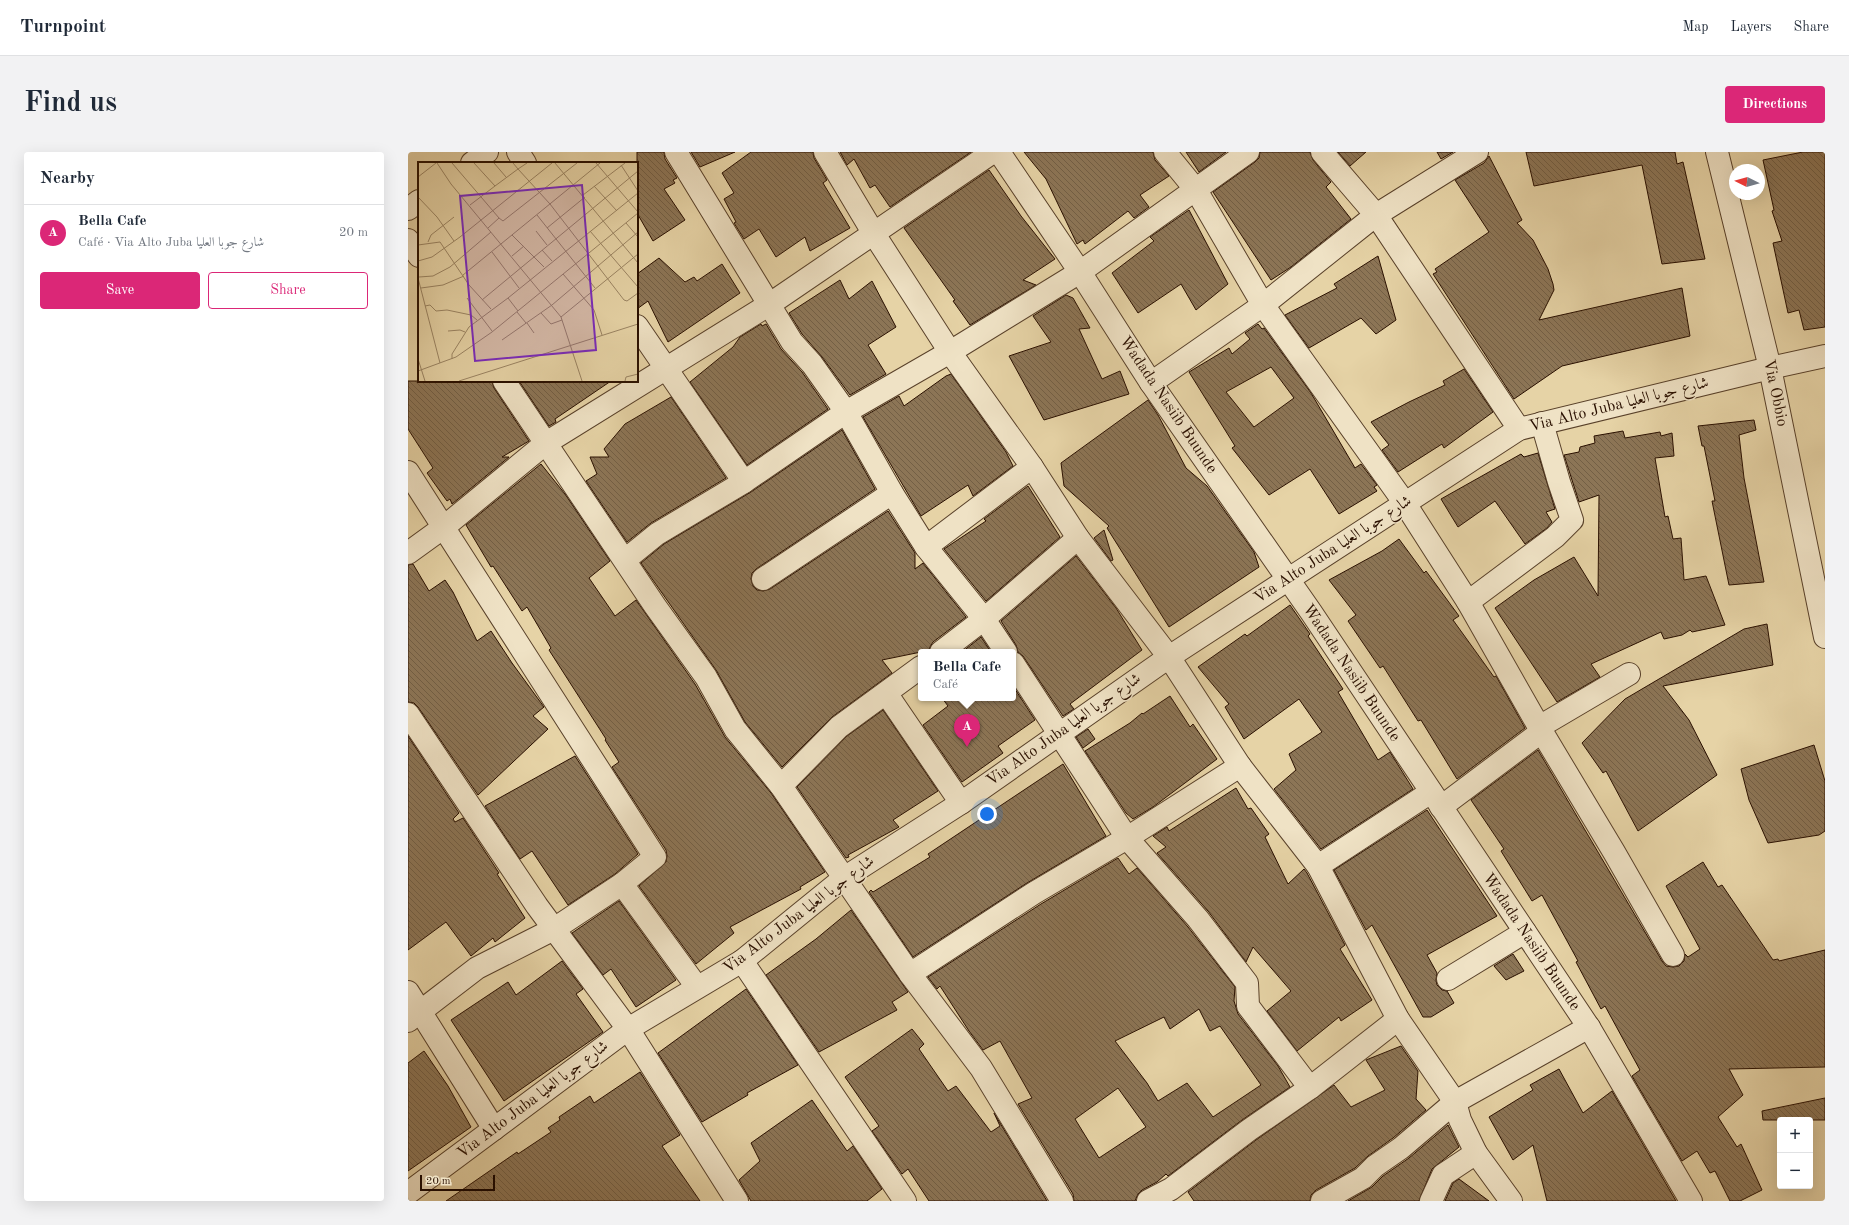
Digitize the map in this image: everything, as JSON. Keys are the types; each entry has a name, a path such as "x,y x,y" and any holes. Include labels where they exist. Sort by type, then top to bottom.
{"street":[{"path":"473,162 487,152"},
{"path":"518,152 524,162"},
{"path":"676,152 792,342 812,364 846,412 892,492 926,546 984,619 1004,649"},
{"path":"825,152 874,234 950,352 1032,467 1078,538 1169,657 1240,766 1318,866 1398,1019 1456,1102 1460,1120 1476,1153 1511,1201"},
{"path":"408,553 444,527 546,443 667,370 770,304 993,152"},
{"name":"Wadada Nasiib Buunde","path":"999,152 1080,272 1151,383 1288,580 1588,1027 1691,1201"},
{"path":"1165,152 1196,190 1263,306 1404,502 1468,602 1540,729 1614,852 1673,955"},
{"path":"625,560 657,534 744,482 846,412 950,352 1080,272 1248,152"},
{"path":"1322,152 1376,215 1519,429"},
{"path":"1151,383 1263,306 1376,215 1477,152"},
{"name":"Via Obbio","path":"1717,152 1770,368 1825,636"},
{"path":"408,209 418,202"},
{"path":"408,240 418,255"},
{"path":"638,327 744,482"},
{"name":"Via Alto Juba شارع جوبا العليا","path":"408,1193 628,1029 697,987 742,962 844,878 961,803 1169,657 1288,580 1404,502 1519,429 1825,356"},
{"path":"505,382 655,606 706,677 735,729 781,786 910,974 980,1068 1062,1201"},
{"path":"1468,602 1555,537 1572,520 1542,423"},
{"path":"926,546 1032,467"},
{"path":"408,472 655,857 622,884 554,929 477,968 414,1016"},
{"path":"763,579 892,492"},
{"path":"945,649 984,619 1078,538"},
{"path":"1016,668 1127,838 1198,919 1247,983 1248,1006 1310,1088"},
{"path":"781,786 839,727 918,669"},
{"path":"1318,866 1436,799 1540,729 1629,674"},
{"path":"886,694 961,803"},
{"path":"408,714 536,906 628,1029 737,1201"},
{"path":"910,974 1034,894 1127,838 1240,766"},
{"path":"622,884 697,987"},
{"path":"1448,979 1525,932"},
{"path":"742,962 905,1201"},
{"path":"408,992 414,1016 494,1129"},
{"path":"1148,1201 1171,1189 1249,1130 1310,1088 1398,1019"},
{"path":"1322,1201 1363,1178 1375,1166 1401,1148 1456,1102 1588,1027"},
{"path":"1431,1201 1443,1175 1476,1153"}],"building":[{"path":"637,152 664,152 665,159 677,178 673,180 675,183 664,189 685,220 653,241 638,215"},
{"path":"691,152 735,152 700,167"},
{"path":"751,152 813,152 814,158 827,180 823,183 850,228 810,251 805,237 776,257 759,229 744,239 734,223 736,222 724,199 734,193 722,173"},
{"path":"840,152 971,152 890,207 875,185 870,188 854,159 847,165"},
{"path":"1024,152 1153,152 1155,160 1169,176 1140,195 1149,207 1134,218 1128,211 1085,244 1083,240 1077,244 1046,179"},
{"path":"1186,152 1226,152 1199,172"},
{"path":"1260,152 1310,152 1313,160 1331,182 1326,187 1351,219 1291,267 1271,280 1213,192 1255,162 1259,158"},
{"path":"1338,152 1366,152 1350,166"},
{"path":"1437,152 1453,152 1441,159"},
{"path":"1526,152 1675,152 1677,164 1683,162 1705,259 1662,264 1642,165 1534,186"},
{"path":"1803,152 1825,152 1825,327 1804,330 1799,310 1788,313 1773,243 1782,241 1772,211 1774,210 1763,160"},
{"path":"1489,156 1522,220 1517,223 1533,240 1548,269 1553,284 1554,290 1539,320 1682,288 1690,336 1562,366 1514,399 1433,274 1437,272 1435,269 1489,232 1455,180 1484,163"},
{"path":"989,170 1021,216 1055,259 1023,280 1036,285 970,325 953,301 955,300 904,228"},
{"path":"1189,210 1228,284 1196,310 1181,284 1138,313 1112,273 1154,241 1150,237"},
{"path":"1378,256 1396,320 1376,334 1361,318 1309,348 1285,315 1337,288 1334,284"},
{"path":"659,258 685,282 694,277 697,281 722,264 740,293 668,342 648,301 638,308 638,273"},
{"path":"840,280 849,299 872,281 896,327 868,345 886,374 850,395 822,357 802,334 789,313"},
{"path":"1066,295 1073,298 1090,328 1079,329 1102,379 1120,371 1129,394 1044,420 1009,356 1051,342 1033,316"},
{"path":"761,324 762,326 766,324 781,349 802,372 828,409 747,465 690,382 733,347 740,337"},
{"path":"1258,324 1262,329 1264,328 1311,393 1355,468 1361,464 1377,485 1374,487 1377,491 1339,514 1310,469 1269,495 1232,448 1235,446 1189,372 1229,348 1232,354 1250,339 1245,333","holes":["1271,367 1294,398 1254,427 1226,392"]},
{"path":"1464,369 1493,412 1444,448 1442,444 1398,472 1382,450 1389,445 1371,422 1445,385 1443,381"},
{"path":"951,374 1006,452 1013,466 973,496 968,485 921,516 863,417 899,396 904,406"},
{"path":"408,381 492,382 494,388 529,441 502,457 509,457 452,504 450,499 447,501 427,473 433,468 408,429"},
{"path":"520,382 610,382 555,419 556,422 549,426"},
{"path":"671,397 726,478 651,523 627,542 586,481 597,474 590,457 609,457 604,449 625,424"},
{"path":"1148,400 1158,415 1186,468 1207,486 1254,552 1259,567 1169,627 1107,528 1109,526 1064,486 1061,463"},
{"path":"1754,420 1756,430 1739,435 1744,478 1764,582 1729,585 1712,501 1715,501 1704,446 1702,446 1698,426"},
{"path":"842,430 875,489 756,569 752,573 751,579 753,586 757,590 763,591 770,589 888,511 915,553 915,569 923,563 966,617 933,642 930,649 918,649 918,653 882,660 892,673 832,717 782,767 745,722 716,670 641,563 664,544 751,492"},
{"path":"1623,431 1625,438 1660,432 1661,436 1672,433 1674,456 1655,458 1665,517 1668,516 1673,539 1681,538 1684,580 1706,576 1725,625 1692,632 1690,630 1682,635 1664,639 1661,632 1591,664 1600,677 1557,702 1495,608 1534,580 1574,557 1598,596 1599,495 1579,502 1564,455 1579,452 1580,447 1595,443 1594,436"},
{"path":"1538,453 1555,509 1546,512 1552,522 1547,528 1525,544 1495,501 1458,527 1441,499 1521,454 1524,457"},
{"path":"541,464 565,494 610,561 589,578 615,616 636,600 695,684 725,737 771,793 825,872 800,887 801,889 730,927 734,933 696,964 639,886 666,862 666,850 612,767 619,762 549,650 551,648 527,607 522,611 493,566 491,567 466,525"},
{"path":"1028,486 1060,537 986,601 944,549 986,521 984,519"},
{"path":"1104,530 1113,560 1111,561 1094,538"},
{"path":"1399,539 1424,573 1426,571 1459,616 1453,620 1494,677 1496,676 1525,728 1457,779 1421,720 1418,721 1383,666 1380,668 1348,621 1356,615 1329,580 1382,551"},
{"path":"1076,556 1116,608 1142,650 1070,704 1074,709 1063,716 1023,656 1018,652 1016,645 1001,621"},
{"path":"413,564 429,591 445,580 453,592 477,641 491,631 544,707 533,716 548,729 478,795 418,707 414,703 408,702 408,565"},
{"path":"1290,605 1310,634 1308,636 1343,689 1338,692 1378,760 1390,752 1413,789 1321,849 1274,789 1296,770 1289,754 1322,732 1299,699 1244,739 1225,707 1229,704 1198,667 1245,634 1247,636"},
{"path":"1767,624 1773,665 1663,686 1689,720 1717,775 1638,831 1606,771 1603,773 1582,743 1625,699 1744,629"},
{"path":"981,637 989,649 966,649"},
{"path":"1016,691 1035,720 998,746 1003,753 962,782 923,725 948,706 944,701 1016,701"},
{"path":"1170,696 1190,727 1193,724 1217,759 1153,807 1133,819 1126,813 1085,751"},
{"path":"883,710 938,791 893,820 899,827 848,855 849,857 846,858 797,787 847,736"},
{"path":"1088,729 1095,739 1083,748 1076,737"},
{"path":"408,736 459,813 453,819 455,822 463,818 499,873 497,874 525,918 495,942 493,938 471,956 446,922 408,950"},
{"path":"1814,745 1825,781 1825,831 1819,835 1768,843 1749,800 1741,769"},
{"path":"1538,750 1666,966 1679,966 1684,961 1685,954 1688,957 1700,949 1666,886 1703,862 1718,887 1722,885 1773,960 1778,959 1779,961 1825,950 1825,1067 1729,1069 1743,1095 1718,1117 1737,1147 1741,1144 1762,1190 1740,1201 1730,1201 1715,1171 1710,1173 1697,1151 1682,1161 1632,1076 1640,1070 1605,1006 1601,1009 1576,962 1578,961 1542,895 1532,901 1501,851 1504,849 1471,800"},
{"path":"575,756 638,854 615,874 568,905 532,851 520,859 485,806"},
{"path":"1063,764 1106,836 1027,883 913,957 869,892 871,890 873,892 930,857 928,854"},
{"path":"1236,788 1248,809 1251,808 1269,834 1265,837 1288,884 1304,869 1307,873 1345,945 1340,949 1372,1000 1341,1021 1339,1017 1297,1051 1267,1011 1291,991 1253,947 1246,962 1208,911 1157,853 1166,847 1153,836 1167,827 1169,831"},
{"path":"1427,810 1497,916 1427,955 1437,973 1437,985 1442,990 1447,991 1454,1003 1431,1017 1423,1017 1372,925 1366,930 1334,870"},
{"path":"1118,858 1129,874 1137,868 1188,927 1235,987 1234,1001 1238,1014 1278,1066 1290,1087 1242,1120 1168,1176 1166,1174 1157,1182 1142,1190 1138,1194 1135,1201 1074,1201 1073,1194 1018,1104 1032,1098 1000,1041 983,1050 940,986 937,989 928,977 1041,904","holes":["1199,1009 1210,1031 1220,1026 1261,1085 1213,1117 1187,1083 1158,1101 1147,1083 1115,1041 1164,1017 1170,1029","1118,1088 1146,1127 1099,1158 1075,1119"]},
{"path":"619,901 676,980 636,1007 611,969 603,975 572,933"},
{"path":"851,910 908,992 892,1002 897,1010 819,1052 766,975 816,939"},
{"path":"1513,954 1524,971 1506,980 1494,966"},
{"path":"562,961 583,989 576,994 603,1032 504,1101 451,1020 508,982 516,995"},
{"path":"746,989 798,1065 747,1093 748,1095 702,1122 658,1053"},
{"path":"912,1029 924,1044 919,1049 948,1091 956,1086 991,1132 1000,1126 994,1113 1047,1201 929,1201 908,1169 902,1174 872,1131 879,1126 845,1077"},
{"path":"1401,1046 1418,1071 1416,1099 1426,1110 1355,1168 1316,1190 1311,1195 1310,1201 1194,1201 1188,1192 1256,1140 1334,1085 1351,1107 1385,1090 1366,1060"},
{"path":"424,1051 448,1086 471,1127 408,1171 408,1063"},
{"path":"1559,1069 1583,1113 1612,1091 1676,1201 1547,1201 1533,1145 1513,1160 1489,1117 1533,1090 1530,1085"},
{"path":"640,1072 680,1135 662,1146 700,1201 446,1201 517,1152 518,1154 551,1132 548,1128 560,1120 559,1117 590,1096 594,1103"},
{"path":"1825,1098 1825,1120 1813,1120 1813,1117 1777,1117 1777,1120 1763,1120 1762,1111"},
{"path":"812,1100 847,1151 853,1146 882,1189 867,1201 751,1201 739,1180 760,1161 751,1143"},
{"path":"1448,1125 1459,1147 1432,1169 1419,1201 1348,1201 1372,1187 1383,1176 1409,1158"},
{"path":"1459,1179 1489,1201 1445,1201 1453,1183"}],"place":[{"name":"Bella Cafe","path":"967,747"}]}
